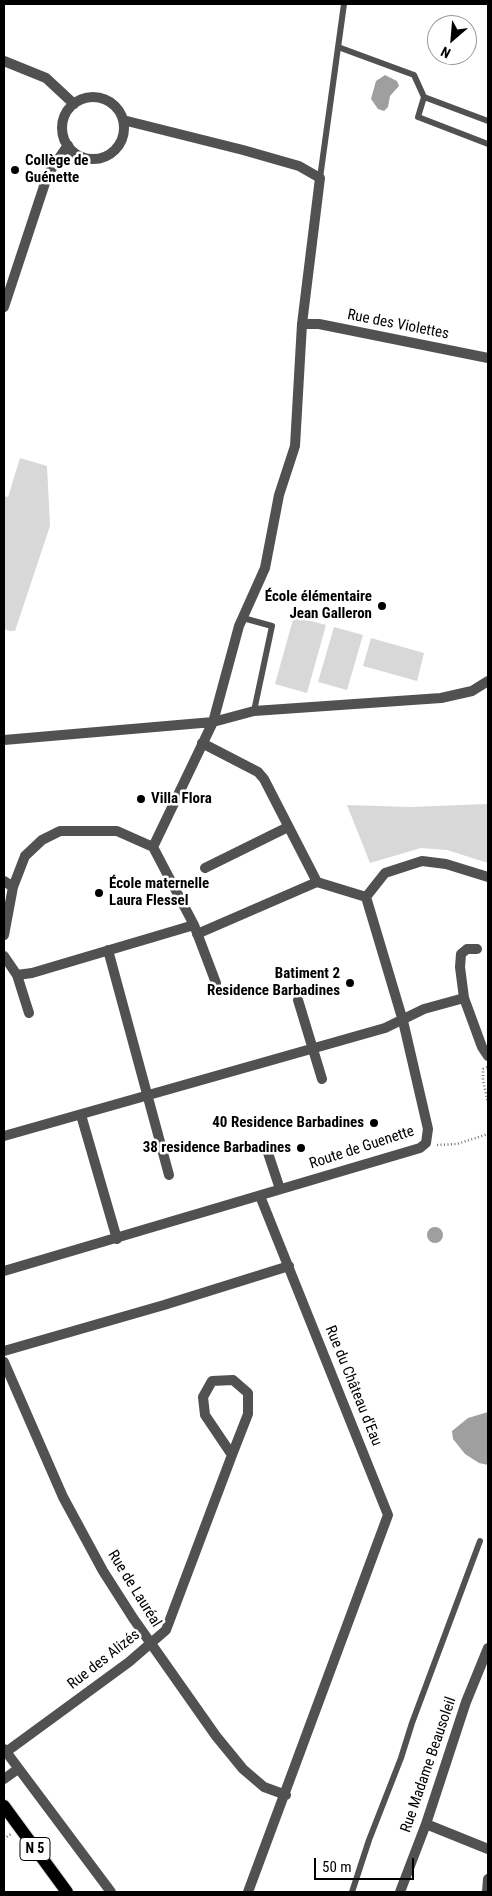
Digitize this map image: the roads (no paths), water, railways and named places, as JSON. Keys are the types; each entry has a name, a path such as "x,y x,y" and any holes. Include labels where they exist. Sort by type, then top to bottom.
{"main road":[{"name":"N 5","path":"4,1806 67,1892"}],"street":[{"path":"4,61 46,78 74,104"},
{"path":"93,97 103,99 116,107 123,120 122,140 109,155 100,159 80,156 68,145 62,132 63,121 67,112 74,104 83,99 93,97"},
{"path":"123,120 244,150 299,166 320,178 302,324 295,446 279,495 265,568 239,626 213,722 152,847"},
{"path":"4,307 48,174 68,145"},
{"name":"Rue des Violettes","path":"302,324 319,324 488,358"},
{"path":"4,740 213,722 254,712 441,698 472,691 488,681"},
{"path":"202,744 258,772 264,779 317,882"},
{"path":"205,868 288,827"},
{"path":"4,935 13,887 25,856 42,840 60,831 117,831 152,847 195,930 216,984"},
{"path":"17,975 32,973 108,950 195,930 317,882 366,897 385,873 422,861 446,864 488,877"},
{"path":"4,880 13,887"},
{"name":"Route de Guenette","path":"4,1270 117,1239 420,1148 426,1143 428,1129 403,1021 366,897"},
{"path":"477,949 467,950 461,954 460,967 464,998 482,1047 488,1056"},
{"path":"108,950 169,1175"},
{"path":"4,956 17,975 29,1013"},
{"path":"4,1136 385,1028 403,1021 424,1009 464,998"},
{"path":"298,1000 322,1079"},
{"path":"81,1115 117,1239"},
{"path":"265,1144 280,1189"},
{"name":"Rue du Château d'Eau","path":"248,1892 286,1795 388,1515 260,1196"},
{"path":"4,1351 164,1305 288,1266"},
{"name":"Rue de Lauréal","path":"4,1362 64,1497 103,1571 150,1644 216,1736 243,1769 264,1787 286,1795"},
{"name":"Rue des Alizés","path":"5,1750 129,1662 166,1630 248,1414 248,1393 233,1380 212,1381 203,1397 205,1415 232,1455"},
{"name":"Rue Madame Beausoleil","path":"400,1892 426,1824 466,1702 488,1648"},
{"path":"5,1750 111,1892"},
{"path":"4,1779 18,1769"},
{"path":"426,1824 488,1849"},
{"path":"486,1892 488,1879"}],"lane":[{"path":"320,178 344,4"},
{"path":"338,46 414,75 424,97 418,117 488,144"},
{"path":"424,97 488,121"},
{"path":"243,618 272,626 254,712"},
{"path":"352,1892 369,1840 480,1541"}],"place":[{"name":"Collège de Guénette","path":"15,170"},
{"name":"École élémentaire Jean Galleron","path":"382,606"},
{"name":"Villa Flora","path":"141,799"},
{"name":"École maternelle Laura Flessel","path":"99,893"},
{"name":"Batiment 2 Residence Barbadines","path":"350,983"},
{"name":"40 Residence Barbadines","path":"374,1123"},
{"name":"38 residence Barbadines","path":"301,1148"}]}
